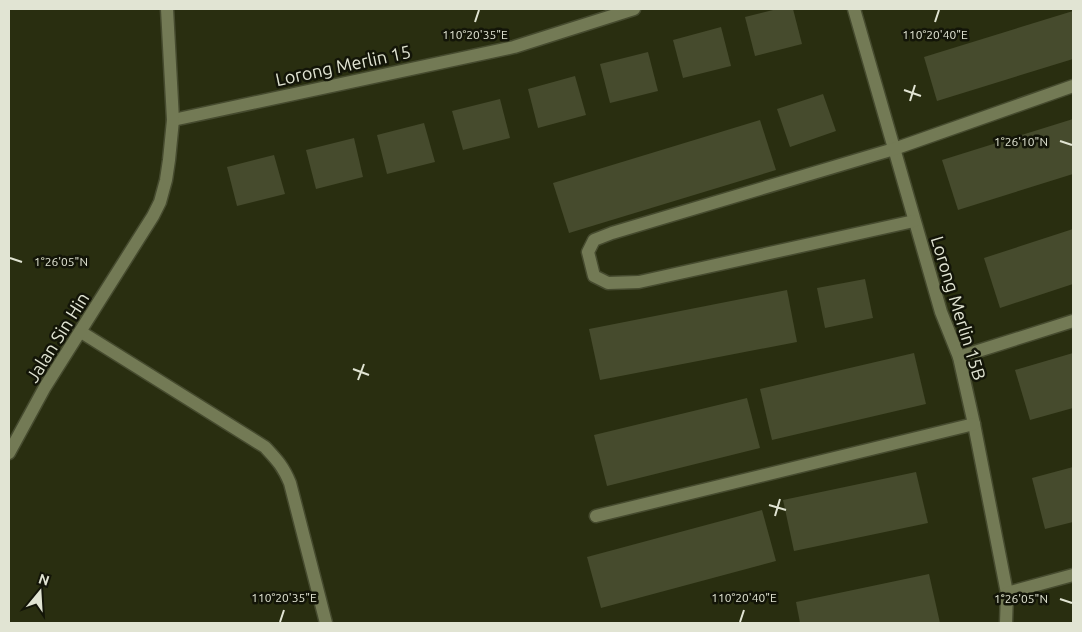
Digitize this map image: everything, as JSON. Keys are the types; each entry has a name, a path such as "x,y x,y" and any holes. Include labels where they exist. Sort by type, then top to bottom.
{"street":[{"name":"Jalan Sin Hin","path":"9,453 45,387 81,332 160,202 168,167 173,120 167,9"},
{"name":"Lorong Merlin 15","path":"173,120 514,46 634,9"},
{"name":"Lorong Merlin 15B","path":"854,9 940,312 959,357 1007,593 1006,623"},
{"path":"914,221 638,282 608,283 594,276 588,252 594,240 612,233 894,149 1073,86"},
{"path":"959,357 1073,321"},
{"path":"81,332 265,447 279,463 290,483 326,623"},
{"path":"596,516 974,424"},
{"path":"1007,593 1073,575"}],"building":[{"path":"777,9 793,9 802,44 755,56 745,17"},
{"path":"1073,11 1073,59 937,101 924,57"},
{"path":"721,27 731,66 683,78 673,40"},
{"path":"648,52 658,91 610,103 600,64"},
{"path":"575,76 586,115 538,128 528,89"},
{"path":"823,94 836,131 790,147 777,109"},
{"path":"500,99 510,138 463,150 452,111"},
{"path":"1073,119 1073,174 958,210 942,160"},
{"path":"760,120 776,170 569,233 553,183"},
{"path":"424,123 435,162 387,174 377,135"},
{"path":"354,138 363,177 316,189 306,150"},
{"path":"274,155 285,194 237,206 227,167"},
{"path":"1073,229 1073,284 1000,308 984,258"},
{"path":"865,279 873,318 825,328 817,288"},
{"path":"787,290 797,342 600,380 589,329"},
{"path":"914,353 926,404 772,440 760,389"},
{"path":"1073,353 1073,408 1030,420 1015,370"},
{"path":"747,398 760,448 607,486 594,435"},
{"path":"1073,467 1073,522 1045,529 1032,478"},
{"path":"916,472 928,523 794,551 783,500"},
{"path":"762,510 776,561 601,608 587,557"},
{"path":"929,574 940,623 800,623 796,602"}]}
